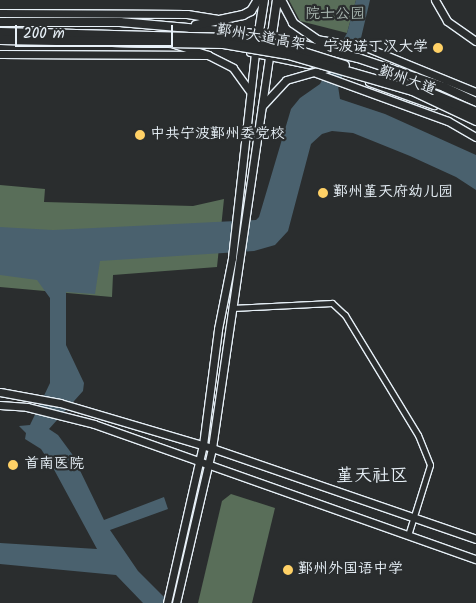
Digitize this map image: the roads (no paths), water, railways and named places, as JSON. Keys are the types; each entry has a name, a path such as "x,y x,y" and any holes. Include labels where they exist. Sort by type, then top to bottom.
{"highway":[{"name":"鄞州大道高架","path":"0,32 237,38 281,45 440,94 476,112"},
{"name":"鄞州大道高架","path":"0,39 223,43 288,54 412,90 476,122"}],"main road":[{"path":"190,26 243,15 251,11 258,0"},
{"path":"255,53 264,0"},
{"path":"269,56 277,0"},
{"path":"281,0 293,23 334,52"},
{"name":"鄞州大道","path":"0,22 120,22 190,26 258,34 334,52 444,87 476,102"},
{"name":"鄞州大道","path":"0,43 211,44 328,68 429,102 476,122"}],"street":[{"path":"435,0 447,21 476,41"},
{"path":"0,13 187,14 217,19"},
{"name":"鄞州大道","path":"315,38 368,48 476,92"},
{"path":"174,44 208,55 233,68 247,84 250,94"},
{"path":"167,603 203,445 218,329 232,258 255,53"},
{"path":"0,54 208,55"},
{"path":"176,603 212,448 269,56"},
{"path":"260,109 286,80 316,73 328,68"},
{"name":"鄞州大道","path":"316,73 448,121 476,137"},
{"path":"232,308 332,303 345,315 418,435 430,465 416,519 408,535"},
{"path":"0,392 60,403 203,445 476,539"},
{"path":"0,405 27,407 94,424 476,559"}],"water":[{"path":"356,0 370,0 361,38 338,86 340,99 385,114 476,155 476,190 456,177 410,156 353,133 332,131 322,134 311,144 288,231 275,245 254,251 100,261 95,294 66,292 66,345 84,383 83,391 49,429 58,435 72,454 104,520 164,497 168,509 110,530 138,571 170,603 143,603 116,575 0,564 0,543 97,549 51,464 41,449 25,439 26,433 19,426 30,425 50,383 50,298 37,280 0,275 0,227 53,230 256,220 259,217 291,109 300,98 320,84 347,33"}],"place":[{"name":"宁波诺丁汉大学","path":"438,48"},
{"name":"中共宁波鄞州委党校","path":"140,135"},
{"name":"鄞州堇天府幼儿园","path":"323,193"},
{"name":"首南医院","path":"13,465"},
{"name":"鄞州外国语中学","path":"288,570"}],"district":[{"name":"堇天社区","path":"372,477"}],"park label":[{"name":"院士公园","path":"335,15"}]}
